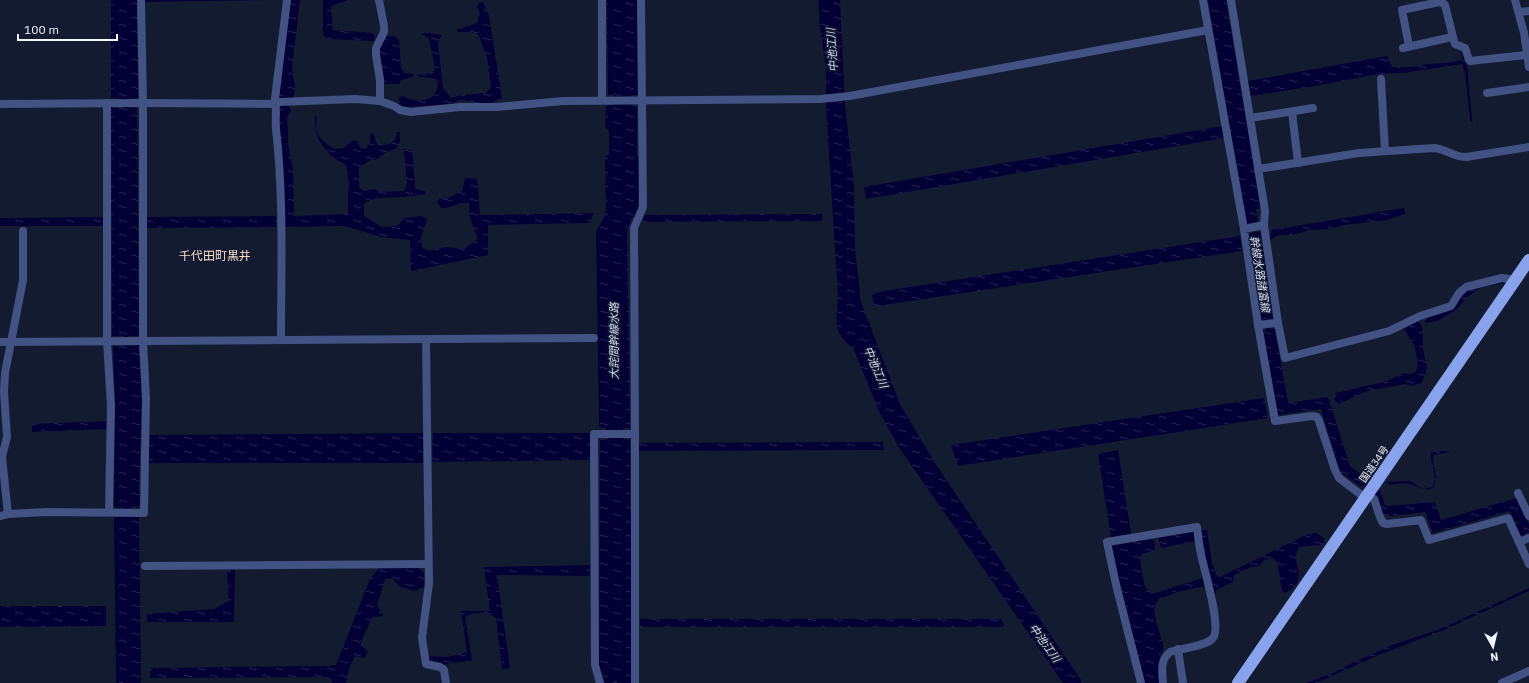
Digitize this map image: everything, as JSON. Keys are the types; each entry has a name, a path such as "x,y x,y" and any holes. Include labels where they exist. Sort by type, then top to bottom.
{"highway":[{"name":"国道34号","path":"1238,683 1529,260"}],"street":[{"path":"23,231 23,280 5,373 4,392 7,437 1,457 4,515 46,512 144,513 146,399 143,341 143,103 141,0"},
{"path":"281,340 281,179 276,125 278,103 275,99 287,0"},
{"path":"379,0 384,26 384,32 376,48 380,80 380,101"},
{"path":"602,0 602,100"},
{"path":"635,683 634,228 643,207 641,0"},
{"path":"1204,0 1208,30 1253,227 1266,238 1268,324 1275,421 1312,416 1317,417 1339,478 1360,494 1374,499 1383,523 1387,524 1421,520 1429,540 1508,518 1524,540 1529,564"},
{"path":"1231,0 1265,210 1253,227 1246,244 1268,324 1285,358 1389,331 1420,316 1451,306 1459,293 1466,287 1502,278 1515,280"},
{"path":"1515,0 1524,33 1529,68"},
{"path":"1452,37 1406,47 1402,10 1439,2 1444,3 1455,44 1465,48 1470,61 1526,55"},
{"path":"1519,12 1529,11"},
{"path":"0,104 278,103 355,99 380,101 400,110 411,112 460,107 497,107 563,100 642,101 820,99 850,96 1208,30"},
{"path":"1380,79 1385,151"},
{"path":"1487,93 1529,87"},
{"path":"106,103 107,341 111,406 109,512"},
{"path":"1250,118 1313,108"},
{"path":"1292,112 1298,163"},
{"path":"1258,169 1359,153 1434,148 1442,149 1457,157 1466,157 1529,147"},
{"path":"0,342 594,338"},
{"path":"426,340 429,583 422,638 426,664 440,667 444,670 446,683"},
{"path":"600,683 595,666 594,434 634,434"},
{"path":"1518,493 1529,516"},
{"path":"1142,683 1116,585 1107,542 1197,527 1201,554 1211,595 1215,620 1215,634 1210,640 1178,649 1165,656 1162,668 1163,683"},
{"path":"145,566 428,564"},
{"path":"1178,649 1183,683"},
{"path":"1502,683 1529,671"}],"water":[{"path":"111,0 137,0 138,98 127,99 127,107 137,108 139,336 128,336 128,346 139,345 142,402 139,484 140,505 137,508 129,508 129,516 139,517 141,683 116,683 114,517 124,517 124,508 114,507 115,402 113,346 124,346 124,336 112,336 111,107 123,108 123,99 111,98"},
{"path":"144,0 271,0 144,2"},
{"path":"290,0 300,0 292,67 295,88 293,99 287,103 291,111 287,118 289,152 293,167 294,216 348,214 349,183 346,165 326,150 318,138 316,130 322,140 334,149 344,148 353,140 358,142 360,148 366,149 370,143 370,134 373,133 378,146 389,144 395,139 397,132 400,132 399,144 397,147 382,155 378,159 371,160 359,167 359,187 364,191 375,189 379,192 404,191 407,184 404,149 412,150 415,188 425,191 426,194 404,197 377,198 364,203 364,216 382,227 397,226 405,218 421,216 427,219 421,238 423,248 429,251 446,247 464,249 478,239 470,218 469,203 461,203 441,208 437,202 440,198 444,200 462,191 465,178 477,179 480,215 594,213 589,223 488,225 488,255 411,271 410,240 381,237 345,226 284,227 279,126 279,96"},
{"path":"323,0 348,0 331,6 333,30 372,33 375,36 374,41 328,39 323,35"},
{"name":"大詫間幹線水路","path":"607,0 637,0 638,95 631,95 631,106 637,107 637,156 640,157 638,211 631,219 627,233 630,428 623,428 623,439 630,440 632,683 605,683 599,667 600,440 606,440 606,428 599,427 596,231 604,218 606,211 605,158 609,154 609,132 605,126 606,106 614,105 614,95 608,95"},
{"name":"中池江川","path":"818,0 840,0 845,105 854,187 855,249 861,302 900,404 935,463 1083,683 1063,683 898,446 879,411 854,350 841,336 837,327 838,297 826,105 826,69"},
{"path":"1208,0 1226,0 1261,208 1256,209 1258,222 1246,224"},
{"path":"483,2 489,16 502,98 487,104 460,100 452,104 403,107 399,103 399,97 403,96 410,99 426,100 433,96 438,87 436,79 417,76 418,73 433,74 435,69 429,38 421,34 428,33 442,35 438,43 443,88 451,98 462,95 486,93 491,87 487,57 478,34 470,32 457,32 457,30 477,23 480,14 476,4"},
{"path":"394,36 399,40 401,67 404,73 413,74 413,77 401,80 399,84 384,84 378,55 383,37"},
{"path":"1461,52 1463,52 1468,71 1473,126 1470,119 1465,74 1462,64 1403,73 1378,74 1250,96 1248,81 1387,56 1392,67 1414,67 1428,64 1447,63 1462,60"},
{"path":"315,113 317,118 316,126 316,130"},
{"path":"1223,126 1224,138 866,199 864,187"},
{"path":"1404,208 1405,214 1387,220 1344,225 1329,229 1309,230 1295,235 1279,235 1270,240 1268,238 1272,230"},
{"path":"822,214 822,221 642,222 645,215"},
{"path":"276,216 276,227 146,228 146,217"},
{"path":"104,217 104,226 0,226 0,218"},
{"name":"幹線水路諸富線","path":"1260,232 1274,318 1266,322 1265,320 1261,320 1248,233"},
{"path":"1240,236 1242,251 877,306 874,305 872,295 878,292"},
{"path":"1503,281 1505,282 1504,283 1480,288 1466,298 1456,310 1437,321 1426,323 1424,319 1471,288"},
{"path":"1418,321 1422,326 1423,349 1427,368 1422,383 1410,386 1406,384 1367,391 1339,404 1334,400 1336,393 1387,381 1404,373 1411,374 1416,371 1418,365 1415,347 1404,329"},
{"path":"1271,327 1271,329 1275,329 1288,403 1328,397 1350,466 1367,479 1366,482 1368,484 1366,487 1363,485 1362,487 1340,472 1321,409 1278,415 1263,331 1267,330 1266,328"},
{"path":"1264,398 1268,418 958,466 951,445"},
{"path":"108,421 108,429 32,432 32,424"},
{"path":"423,433 423,463 148,463 148,435"},
{"path":"433,433 590,433 590,460 432,462"},
{"path":"882,442 884,450 638,451 638,443"},
{"path":"1118,450 1131,534 1111,537 1098,454"},
{"path":"1431,452 1451,452 1434,455 1433,463 1436,475 1435,484 1432,489 1423,489 1432,487 1434,483 1435,478"},
{"path":"1410,481 1423,489 1405,483 1390,485 1385,482"},
{"path":"1377,489 1381,492 1385,505 1389,506 1435,502 1441,520 1517,498 1529,524 1529,532 1521,536 1510,511 1433,533 1425,512 1391,516 1388,514 1383,514 1378,496 1374,493"},
{"path":"1201,530 1207,530 1212,563 1217,576 1220,577 1306,535 1316,533 1324,538 1324,543 1320,545 1299,547 1296,553 1296,559 1299,577 1293,588 1285,593 1282,590 1277,562 1273,558 1264,560 1259,566 1251,567 1234,575 1233,582 1216,590 1215,596 1206,566"},
{"path":"1194,532 1195,541 1161,548 1159,538"},
{"path":"1152,539 1154,541 1155,550 1142,554 1140,559 1145,587 1152,594 1203,578 1205,587 1193,588 1170,595 1158,601 1155,605 1154,609 1163,646 1159,664 1159,683 1145,683 1111,546"},
{"path":"590,565 590,576 497,575 510,668 502,669 496,618 489,614 480,613 465,617 472,660 442,665 429,661 428,656 448,657 467,652 461,611 490,611 484,567"},
{"path":"417,567 424,573 424,587 415,591 400,587 392,578 385,579 377,605 383,616 372,617 360,645 368,651 365,658 355,656 349,669 346,683 332,683 332,680 327,677 150,678 150,668 336,665 370,579 379,568"},
{"path":"235,570 234,622 147,622 147,614 214,609 229,601 227,571"},
{"path":"1529,588 1529,591 1446,629 1379,655 1316,683 1306,683 1331,674 1392,645 1440,629"},
{"path":"0,606 106,606 106,626 0,627"},
{"path":"640,619 1001,619 1005,627 640,627"}],"district":[{"name":"千代田町黒井","path":"215,255"}]}
